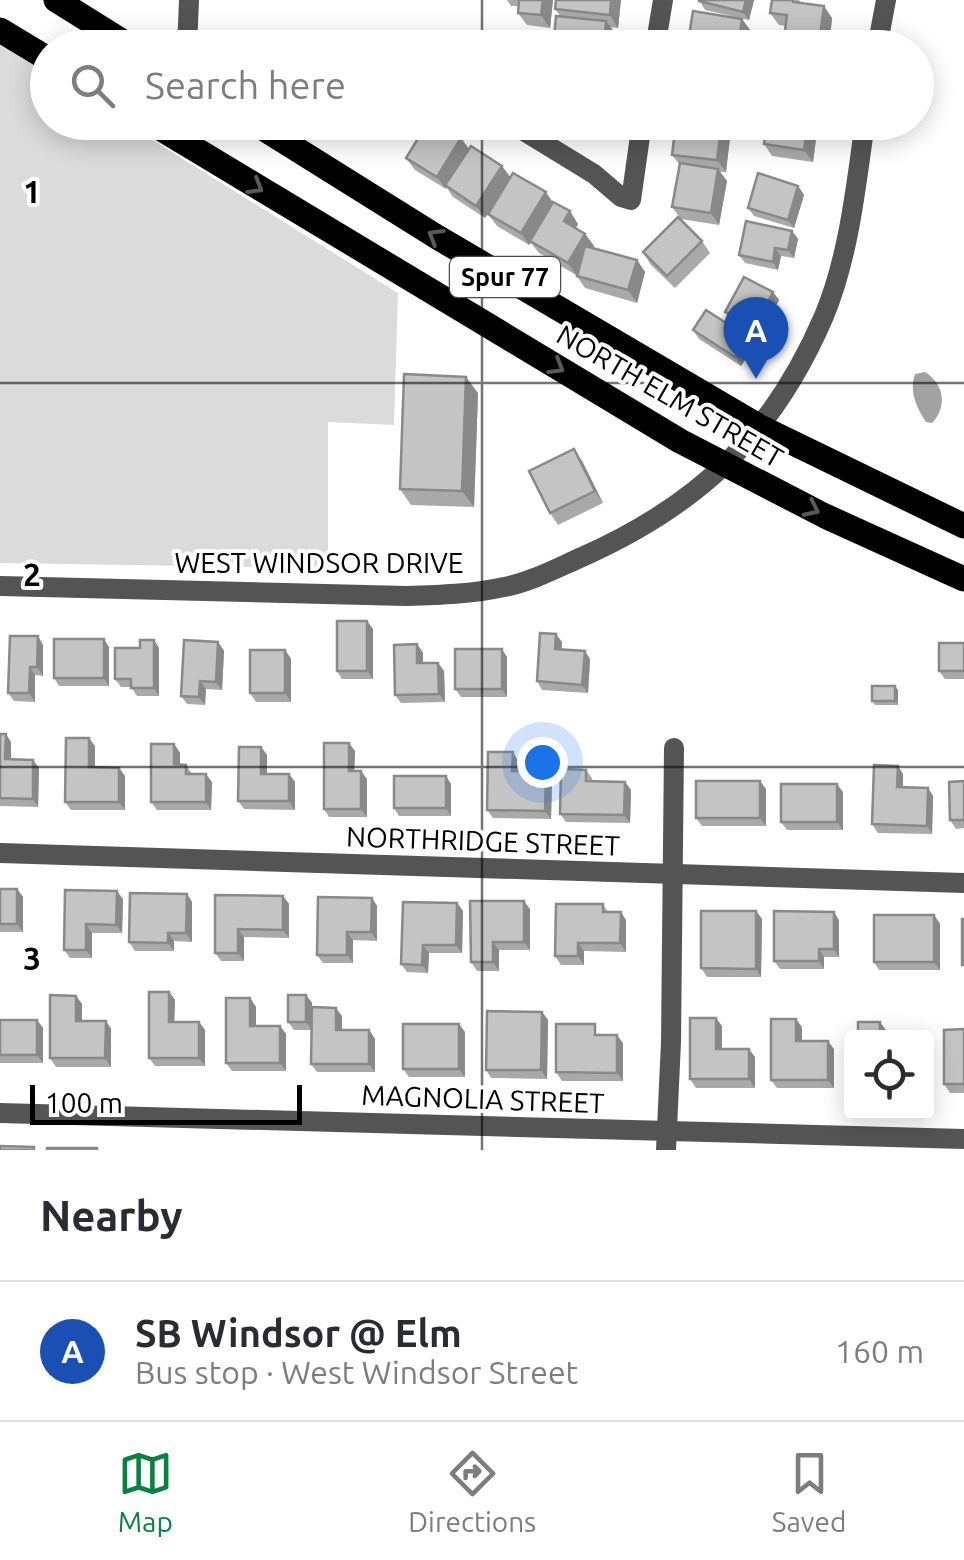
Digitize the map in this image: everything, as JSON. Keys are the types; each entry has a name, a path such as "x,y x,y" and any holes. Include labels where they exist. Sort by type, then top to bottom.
{"main road":[{"path":"56,0 104,30"},
{"path":"0,30 30,48"},
{"name":"NORTH ELM STREET","path":"190,140 724,466 964,579"},
{"name":"NORTH ELM STREET","path":"282,140 437,237 760,427 964,526"}],"street":[{"path":"187,30 188,0"},
{"path":"657,30 662,0"},
{"path":"880,30 886,0"},
{"path":"539,140 632,200 640,140"},
{"name":"WEST WINDSOR DRIVE","path":"0,586 462,594 508,586 617,542 661,518 708,483 760,427 802,359 824,314 839,267 862,140"},
{"path":"666,1142 674,748"},
{"name":"NORTHRIDGE STREET","path":"0,852 964,883"},
{"name":"MAGNOLIA STREET","path":"0,1114 638,1130 666,1142 964,1140"}],"shaded area":[{"path":"0,44 30,63 30,140 152,140 398,293 394,425 328,422 328,568 0,563"},
{"path":"925,372 942,396 932,423 922,416 913,393 915,374"}],"building":[{"path":"519,0 543,0 541,15 518,13"},
{"path":"556,0 611,0 610,15 555,9"},
{"path":"699,0 746,0 743,12"},
{"path":"772,0 824,6 821,30 785,30 787,15 770,13"},
{"path":"693,11 742,19 740,30 690,30"},
{"path":"556,16 606,21 605,30 555,30"},
{"path":"417,140 460,140 437,177 406,158"},
{"path":"674,140 720,140 717,160 672,155"},
{"path":"765,140 805,140 804,150 764,144"},
{"path":"471,146 502,166 476,206 445,185"},
{"path":"680,163 718,169 711,213 672,207"},
{"path":"513,173 546,192 521,233 488,214"},
{"path":"758,173 798,186 788,220 748,208"},
{"path":"553,202 570,211 564,221 585,234 568,263 530,241"},
{"path":"678,217 702,241 667,276 643,252"},
{"path":"746,221 792,231 788,250 775,248 773,262 739,255"},
{"path":"585,246 637,260 628,290 577,276"},
{"path":"744,277 773,292 754,327 725,312"},
{"path":"706,310 748,337 735,357 693,330"},
{"path":"404,374 466,377 462,491 400,489"},
{"path":"574,449 595,491 550,513 529,471"},
{"path":"337,621 367,621 367,671 337,671"},
{"path":"540,633 556,634 555,649 585,651 582,685 537,681"},
{"path":"10,636 38,636 37,667 30,667 29,693 8,693"},
{"path":"54,639 104,639 104,678 54,678"},
{"path":"140,640 154,640 154,688 131,688 131,679 115,679 115,648 140,648"},
{"path":"184,640 218,642 216,682 200,681 199,697 181,696"},
{"path":"939,643 964,643 964,671 939,671"},
{"path":"417,644 417,663 438,663 439,694 395,695 394,645"},
{"path":"455,649 502,649 502,689 455,689"},
{"path":"250,650 285,650 285,693 250,693"},
{"path":"872,686 895,686 895,701 872,701"},
{"path":"0,734 6,734 5,759 33,760 33,799 0,798"},
{"path":"66,738 89,738 89,767 119,768 119,802 65,802"},
{"path":"324,743 349,743 349,771 361,771 361,809 324,809"},
{"path":"151,744 174,744 174,764 186,765 186,774 206,774 206,802 151,802"},
{"path":"239,747 261,747 261,774 289,774 289,801 238,801"},
{"path":"488,752 513,752 512,771 546,772 545,811 487,810"},
{"path":"874,765 898,766 897,787 928,788 927,826 872,824"},
{"path":"561,769 586,770 586,781 625,782 624,815 560,814"},
{"path":"394,776 446,776 446,808 394,808"},
{"path":"696,781 760,781 760,818 696,818"},
{"path":"964,781 964,820 950,820 949,782"},
{"path":"781,784 837,784 837,822 781,822"},
{"path":"0,889 17,889 17,924 0,924"},
{"path":"65,890 117,891 116,925 86,924 86,950 64,950"},
{"path":"130,893 187,894 186,933 168,933 168,943 129,942"},
{"path":"215,895 283,896 283,930 238,929 238,953 215,953"},
{"path":"318,897 372,898 371,932 347,932 347,955 317,955"},
{"path":"470,901 524,901 524,942 493,942 493,962 471,962"},
{"path":"403,902 457,903 456,945 423,945 422,965 401,964"},
{"path":"556,904 603,904 603,912 621,912 620,943 578,943 578,956 555,956"},
{"path":"701,911 756,911 756,969 701,968"},
{"path":"774,911 834,912 834,949 819,949 819,961 774,961"},
{"path":"874,915 934,915 934,962 874,962"},
{"path":"964,919 964,965 962,965"},
{"path":"149,992 169,992 169,1022 199,1022 199,1058 149,1058"},
{"path":"50,995 76,996 76,1021 106,1021 105,1058 50,1058"},
{"path":"288,995 306,995 306,1022 288,1022"},
{"path":"226,998 250,998 250,1026 280,1026 280,1063 226,1063"},
{"path":"312,1007 336,1008 336,1030 369,1030 369,1064 311,1064"},
{"path":"487,1011 542,1012 541,1070 486,1070"},
{"path":"690,1018 716,1018 716,1049 749,1049 749,1079 690,1079"},
{"path":"771,1019 796,1019 796,1041 828,1041 828,1080 771,1080"},
{"path":"0,1020 37,1020 37,1055 0,1055"},
{"path":"858,1022 880,1022 880,1030 858,1030"},
{"path":"403,1024 459,1024 459,1069 403,1069"},
{"path":"556,1024 595,1024 595,1035 617,1035 617,1073 556,1072"},
{"path":"964,1029 964,1084 944,1084 944,1030"},
{"path":"0,1146 34,1147 34,1150 0,1150"},
{"path":"97,1148 97,1150 47,1150"}],"place":[{"name":"SB Windsor @ Elm","path":"756,379"}]}
